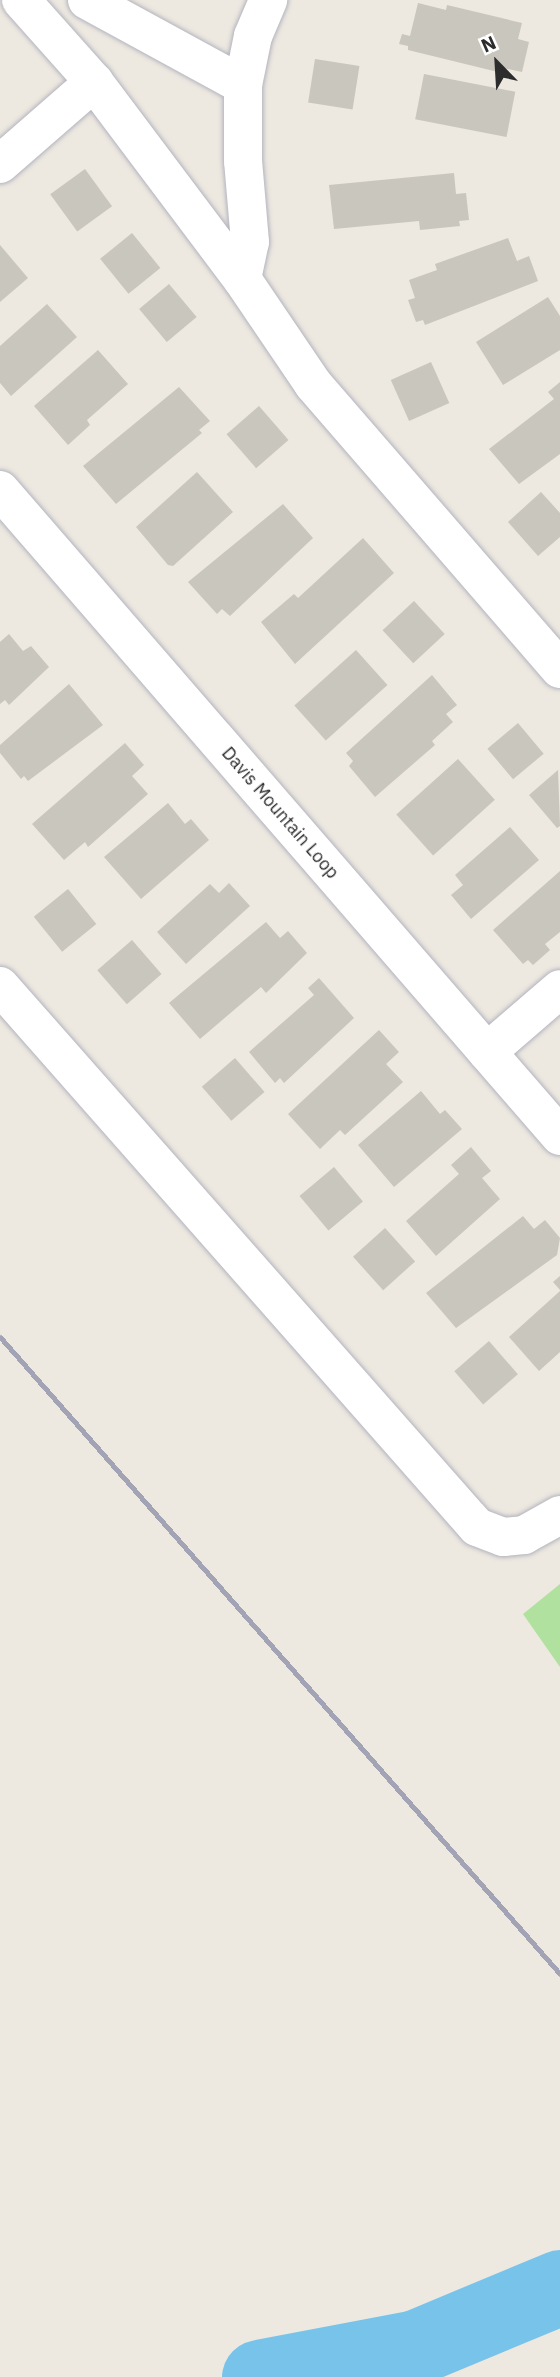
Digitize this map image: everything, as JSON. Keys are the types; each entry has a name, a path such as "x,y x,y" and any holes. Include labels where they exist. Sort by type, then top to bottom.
{"street":[{"path":"21,0 94,82 242,279 313,384 560,669"},
{"path":"87,0 243,85"},
{"path":"242,279 250,242 243,85 253,36 268,0"},
{"path":"0,164 94,82"},
{"name":"Davis Mountain Loop","path":"0,490 560,1136"},
{"path":"0,986 477,1527 503,1537 524,1535 560,1515"},
{"path":"487,1052 560,989"}],"green space":[{"path":"560,1584 560,1667 523,1614"}],"building":[{"path":"418,3 446,10 447,5 522,23 518,39 529,42 522,72 503,68 502,73 408,50 408,46 399,44 402,34 410,36"},
{"path":"315,59 359,66 353,109 308,102"},
{"path":"424,74 515,92 507,137 415,119"},
{"path":"85,169 112,206 77,231 50,194"},
{"path":"454,173 456,194 466,193 469,220 459,221 460,226 420,230 419,221 334,229 329,185"},
{"path":"132,233 160,268 128,294 100,259"},
{"path":"508,238 517,261 529,256 538,281 425,325 423,320 416,322 408,300 415,298 409,280 437,270 435,264"},
{"path":"0,245 28,278 0,302"},
{"path":"169,284 197,317 167,342 139,309"},
{"path":"548,297 560,316 560,350 503,385 476,342"},
{"path":"47,304 77,337 11,396 0,383 0,346"},
{"path":"98,350 128,384 87,420 90,425 68,445 34,406"},
{"path":"431,362 449,403 409,421 391,380"},
{"path":"560,382 560,454 519,484 489,449 554,399 548,392"},
{"path":"179,387 210,421 199,430 202,433 116,504 83,466"},
{"path":"259,406 289,440 256,468 227,434"},
{"path":"197,472 233,512 173,566 168,565 136,527"},
{"path":"541,492 560,513 560,537 538,556 508,522"},
{"path":"283,504 313,538 230,616 222,609 217,614 188,582"},
{"path":"363,538 394,573 295,664 261,622 294,594 298,598"},
{"path":"414,601 445,634 413,663 383,630"},
{"path":"9,634 23,651 31,646 49,667 9,705 5,700 0,704 0,642"},
{"path":"356,650 387,685 326,740 294,706"},
{"path":"432,675 457,705 446,714 453,722 432,741 435,745 375,797 349,766 353,761 346,753"},
{"path":"69,684 103,725 28,781 24,776 21,779 0,753 0,745"},
{"path":"518,723 544,754 513,779 487,749"},
{"path":"125,743 144,765 132,776 148,794 88,847 85,842 64,860 32,824"},
{"path":"458,759 495,800 433,855 396,815"},
{"path":"558,770 560,826 557,828 529,795"},
{"path":"168,803 185,824 191,819 209,840 141,899 104,857"},
{"path":"510,827 539,860 471,919 451,895 463,885 455,875"},
{"path":"560,871 560,932 545,944 550,950 533,965 528,960 523,964 493,930"},
{"path":"229,883 250,906 186,964 157,932 210,884 219,893"},
{"path":"68,889 96,924 62,952 34,917"},
{"path":"266,922 280,938 288,931 307,953 266,993 261,987 200,1039 169,1003"},
{"path":"132,940 162,974 127,1004 97,970"},
{"path":"319,978 354,1018 284,1083 280,1078 275,1083 249,1052 314,995 308,988"},
{"path":"379,1030 399,1052 386,1064 403,1082 345,1135 340,1130 320,1149 288,1114"},
{"path":"235,1058 265,1092 231,1121 202,1087"},
{"path":"421,1091 440,1114 445,1110 462,1129 394,1187 358,1145"},
{"path":"471,1147 491,1171 482,1178 500,1199 436,1256 406,1221 459,1174 451,1165"},
{"path":"334,1167 363,1201 328,1230 300,1196"},
{"path":"523,1216 534,1229 545,1220 560,1238 557,1255 456,1328 426,1293"},
{"path":"385,1228 415,1261 383,1290 353,1257"},
{"path":"560,1276 560,1290 553,1282"},
{"path":"560,1291 560,1352 539,1371 509,1337"},
{"path":"489,1341 518,1374 483,1404 454,1371"}],"waterway":[{"path":"259,2377 416,2347 560,2287"}],"railway":[{"path":"0,1337 560,1974"}]}
